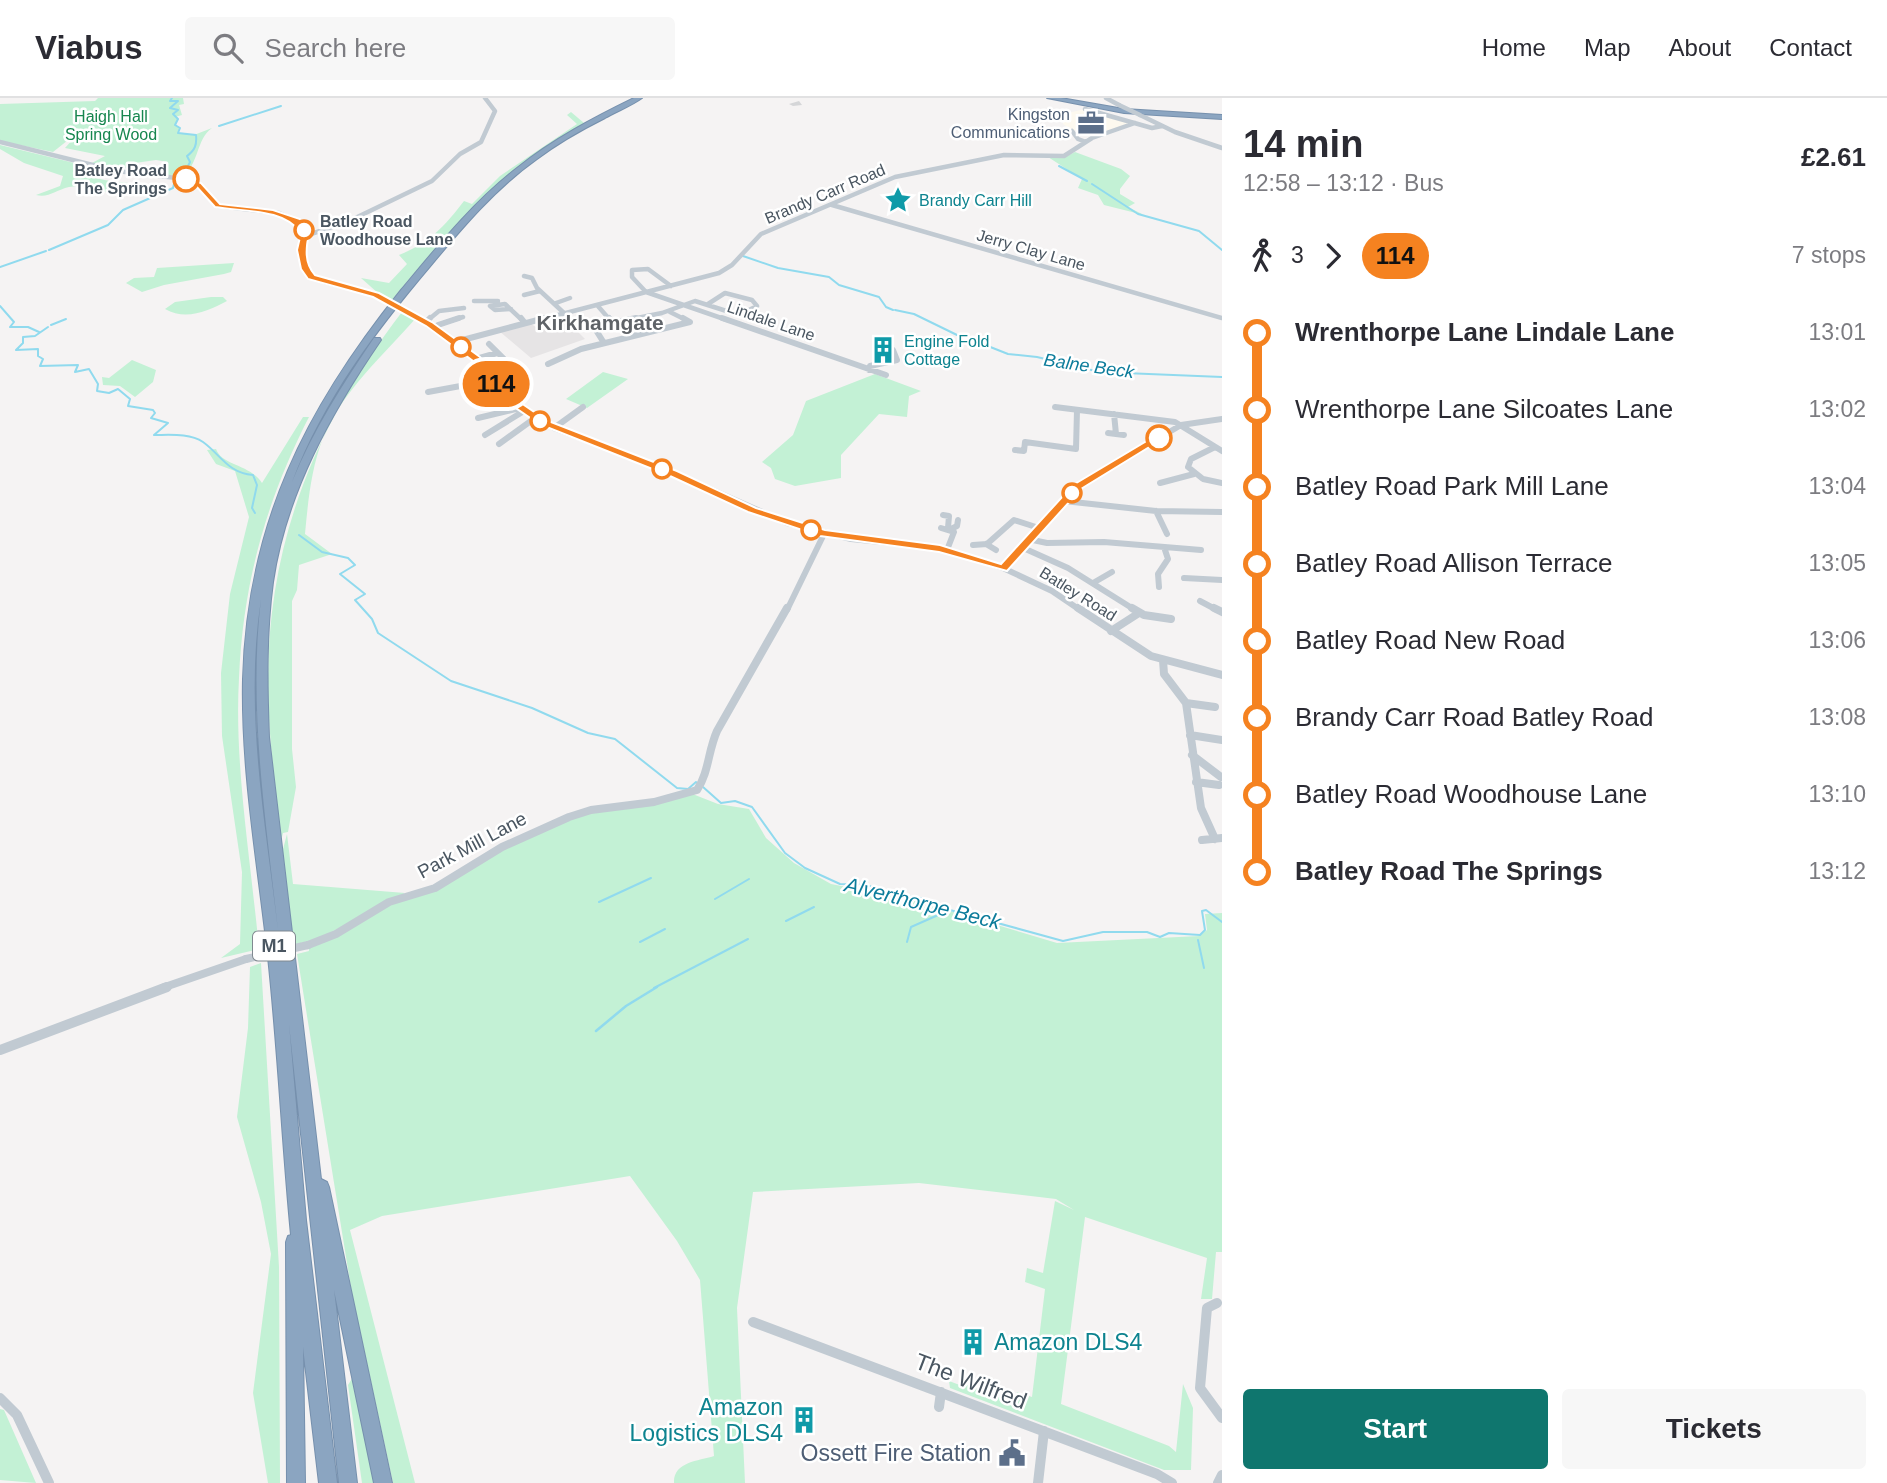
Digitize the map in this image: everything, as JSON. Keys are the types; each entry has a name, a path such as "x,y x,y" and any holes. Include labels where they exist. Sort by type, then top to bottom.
{"highway":[{"name":"M1","path":"328,1483 294,1182 283,1034 251,739 249,678 252,617 268,536 290,468 322,414 410,294 478,215 532,166 593,123 639,98"},
{"name":"M1","path":"593,123 647,98"},
{"path":"1048,98 1085,108"},
{"path":"1048,98 1124,111 1222,116"},
{"path":"1063,98 1107,107 1222,116"},
{"name":"M1","path":"322,414 280,526 265,607 263,737 348,1483"},
{"path":"305,1111 383,1483"},
{"path":"294,1182 296,1483"}],"street":[{"path":"0,142 117,171 192,181 218,206 290,217 303,226 305,236 352,220 432,181 460,154 481,142 495,111 485,98"},
{"path":"1106,98 1162,126 1222,148"},
{"path":"1085,108 1152,128 1162,126"},
{"name":"Brandy Carr Road","path":"455,342 727,269 761,234 788,219 832,205 906,174 1011,154 1064,156 1086,142 1135,122"},
{"path":"1072,131 1078,139 1086,142"},
{"name":"Jerry Clay Lane","path":"832,205 1222,318"},
{"name":"Batley Road","path":"305,236 301,250 305,269 312,277 376,295 438,327 476,359 522,410 554,428 674,473 752,510 824,534 947,550 1003,568 1038,583 1139,650 1163,660 1222,675"},
{"path":"646,292 631,276 632,270 649,268 671,286"},
{"path":"524,276 532,278 539,290 564,313"},
{"path":"524,294 539,290"},
{"path":"556,303 571,299 562,292"},
{"name":"Lindale Lane","path":"646,292 886,375"},
{"path":"708,304 725,293 752,300 757,306"},
{"path":"474,301 497,298 525,323"},
{"path":"604,344 592,329 612,322 670,311 695,301 739,315 757,306 769,306"},
{"path":"499,302 491,304 491,308 511,309"},
{"path":"597,305 612,322"},
{"path":"427,323 439,311 464,309"},
{"path":"546,365 581,349 690,322 670,311"},
{"path":"438,327 463,317"},
{"path":"489,344 513,368"},
{"path":"869,370 870,366 897,360 893,349"},
{"path":"476,359 497,353"},
{"path":"428,392 493,380"},
{"path":"554,428 583,407"},
{"path":"1055,407 1181,425 1222,419"},
{"path":"482,418 522,410"},
{"path":"485,435 522,410"},
{"path":"1018,453 1024,451 1025,442 1076,449 1077,410"},
{"path":"1114,414 1112,433 1124,435"},
{"path":"499,444 535,418"},
{"path":"1181,425 1219,449"},
{"path":"1003,568 1064,501 1086,481 1181,425"},
{"path":"1219,449 1188,461 1194,474 1207,481 1222,483"},
{"path":"1160,483 1194,474"},
{"path":"1064,501 1156,511 1222,512"},
{"path":"1156,511 1167,534"},
{"path":"943,515 948,516 954,532 947,550"},
{"path":"986,544 1014,520 1040,528"},
{"name":"Park Mill Lane","path":"0,1050 128,1000 246,959 308,945 336,934 388,902 435,888 502,847 569,817 666,799 700,787 712,743 751,669 780,623 824,534"},
{"path":"1028,539 1061,545 1102,541 1165,550 1202,550"},
{"path":"1182,542 1186,550"},
{"path":"973,545 986,544 996,550"},
{"path":"1021,547 1068,568 1139,612 1172,619"},
{"path":"1165,550 1168,559 1158,572 1158,584 1170,582"},
{"path":"1093,583 1112,572"},
{"path":"1186,578 1222,580"},
{"path":"1200,601 1222,612"},
{"path":"1111,631 1139,612"},
{"path":"1163,660 1164,674 1186,703 1201,808 1219,839 1202,840"},
{"path":"1164,674 1174,674"},
{"path":"1186,703 1215,707"},
{"path":"1190,735 1222,740"},
{"path":"1192,755 1220,781"},
{"path":"1196,782 1220,781"},
{"path":"1217,1303 1207,1308 1200,1388 1222,1418"},
{"name":"The Wilfred","path":"753,1322 1157,1474 1172,1483"},
{"path":"939,1408 941,1392"},
{"path":"0,1398 13,1408 23,1425 49,1483"},
{"path":"1038,1483 1044,1431"},
{"path":"1219,1483 1222,1475"}],"shaded area":[{"path":"1085,109 1135,123 1092,138 1088,131 1071,130 1063,124 1063,114"},
{"path":"530,323 540,330 569,323 585,339 531,358 499,331"}],"green space":[{"name":"Haigh Hall Spring Wood","path":"98,98 183,98 184,104 179,105 182,115 175,117 178,119 175,125 180,128 178,133 194,135 212,128 203,139 192,166 182,177 154,173 155,169 168,162 156,160 135,163 149,172 92,163 105,156 65,148 82,129 53,152 0,141 0,104 95,101"},
{"path":"571,112 584,123 529,161 481,203 392,300 379,294 361,278 389,283 407,264 399,255 436,233 464,201 472,204 500,176 577,124 567,115"},
{"path":"0,145 91,167 72,173 133,183 113,193 75,186 49,195 36,195 60,186 63,176 24,163 0,149"},
{"path":"1075,152 1121,169 1130,176 1120,189 1120,194 1135,203 1128,207 1144,215 1104,205 1098,195 1078,188 1082,179 1048,157 1063,158"},
{"path":"234,263 231,272 142,292 126,283 134,278 154,277 157,268"},
{"path":"223,297 227,301 205,311 189,314 173,313 165,309 175,302"},
{"path":"402,312 416,318 365,374 340,407 372,354"},
{"path":"132,360 156,370 153,382 135,397 120,386 103,385 102,377 109,378"},
{"path":"603,372 628,379 587,408 566,399"},
{"path":"875,374 921,391 909,396 907,417 879,414 841,455 841,478 795,486 775,479 771,468 762,462 793,435 806,401"},
{"path":"303,417 309,417 280,480 259,543 241,643 239,745 259,949 221,958 240,944 242,872 222,736 221,673 230,594 249,517 235,471 216,464 207,450 216,449 224,459 251,472 262,483"},
{"path":"322,440 313,474 305,534 332,554 299,565 297,590 292,601 292,749 296,787 288,832 283,833 281,841 269,721 270,629 277,579 288,531"},
{"path":"690,793 718,804 749,809 766,838 794,863 831,884 913,900 1057,943 1199,936 1207,930 1205,914 1222,913 1222,1252 1216,1252 1212,1299 1201,1299 1207,1258 1085,1217 1061,1404 1169,1446 1176,1452 1183,1384 1193,1408 1191,1470 1164,1470 950,1388 949,1381 965,1387 965,1384 1015,1403 1017,1392 1032,1397 1045,1289 1025,1282 1027,1268 1043,1273 1055,1201 1074,1210 1056,1199 919,1183 753,1192 737,1308 745,1483 674,1483 675,1476 682,1467 714,1456 700,1280 677,1241 630,1176 382,1216 350,1230 415,1483 393,1483 352,1294 297,954 309,951 308,945 378,907 426,892 488,856 569,817"},
{"path":"287,834 293,884 405,893 320,938 293,945 282,853"},
{"path":"261,963 279,1267 280,1483 268,1483 253,1393 271,1254 261,1202 237,1117 248,1028 250,967"},
{"path":"353,1377 375,1483 362,1483 348,1385"},
{"path":"0,1409 4,1410 36,1483 0,1480"}],"waterway":[{"path":"172,98 170,101 178,101 170,108 178,110 173,114 178,119 175,125 180,128 178,133 196,135 195,147 187,156 190,162 184,174 175,176"},
{"path":"219,126 281,106"},
{"path":"1059,166 1087,181"},
{"path":"49,250 108,225 123,210 173,188 175,180"},
{"path":"1092,184 1138,214 1199,231 1222,250"},
{"path":"0,267 46,251"},
{"name":"Balne Beck","path":"743,256 778,268 829,277 839,285 879,297 886,307 893,310"},
{"path":"0,306 14,322 10,327 28,327 39,332"},
{"name":"Balne Beck","path":"895,310 914,314 957,335"},
{"path":"51,325 66,319"},
{"path":"48,327 35,336 23,337 23,343 16,350 38,349 38,356 43,359 40,366 78,365 75,372 89,369 98,384 97,391 109,393 118,389 130,399 128,406 153,410 155,413 151,418 168,423 154,435 180,435 198,439 237,471 253,475 257,485 252,508 255,513"},
{"name":"Balne Beck","path":"960,335 1008,354 1037,357 1100,372 1222,377"},
{"name":"Alverthorpe Beck","path":"299,535 322,552 348,558 355,565 340,574 365,594 355,600 372,619 378,633 451,681 532,708 588,733 615,739 677,788 688,789 696,782 699,784"},
{"name":"Alverthorpe Beck","path":"703,787 721,803 735,801 752,807 785,853 805,868 840,884 867,885 893,896 917,897 950,910 1063,941 1103,932 1147,932 1160,937 1169,933 1200,935 1205,930 1202,911 1206,910 1222,922"},
{"path":"599,902 651,878"},
{"path":"715,899 749,879"},
{"path":"786,921 814,907"},
{"path":"907,942 911,927 945,912"},
{"path":"640,942 665,929"},
{"path":"654,988 748,939"},
{"path":"1198,940 1204,968"},
{"path":"596,1031 626,1006 657,987"}],"taxiway":[{"path":"793,104 799,103"}],"bus line":[{"name":"114","path":"186,179 205,190 218,206 271,212 297,221 303,226 305,233 301,250 308,274 325,282 376,295 429,324 476,359 510,400 543,422 674,473 752,510 824,534 940,548 1003,568 1077,487 1159,438"}],"place":[{"name":"Kingston Communications","path":"1091,123"},
{"name":"Batley Road The Springs","path":"186,179"},
{"name":"Brandy Carr Hill","path":"898,200"},
{"name":"Batley Road Woodhouse Lane","path":"304,230"},
{"name":"Engine Fold Cottage","path":"883,350"},
{"name":"Amazon DLS4","path":"973,1342"},
{"name":"Amazon Logistics DLS4","path":"804,1420"},
{"name":"Ossett Fire Station","path":"1012,1453"}],"district":[{"name":"Kirkhamgate","path":"600,322"}]}
